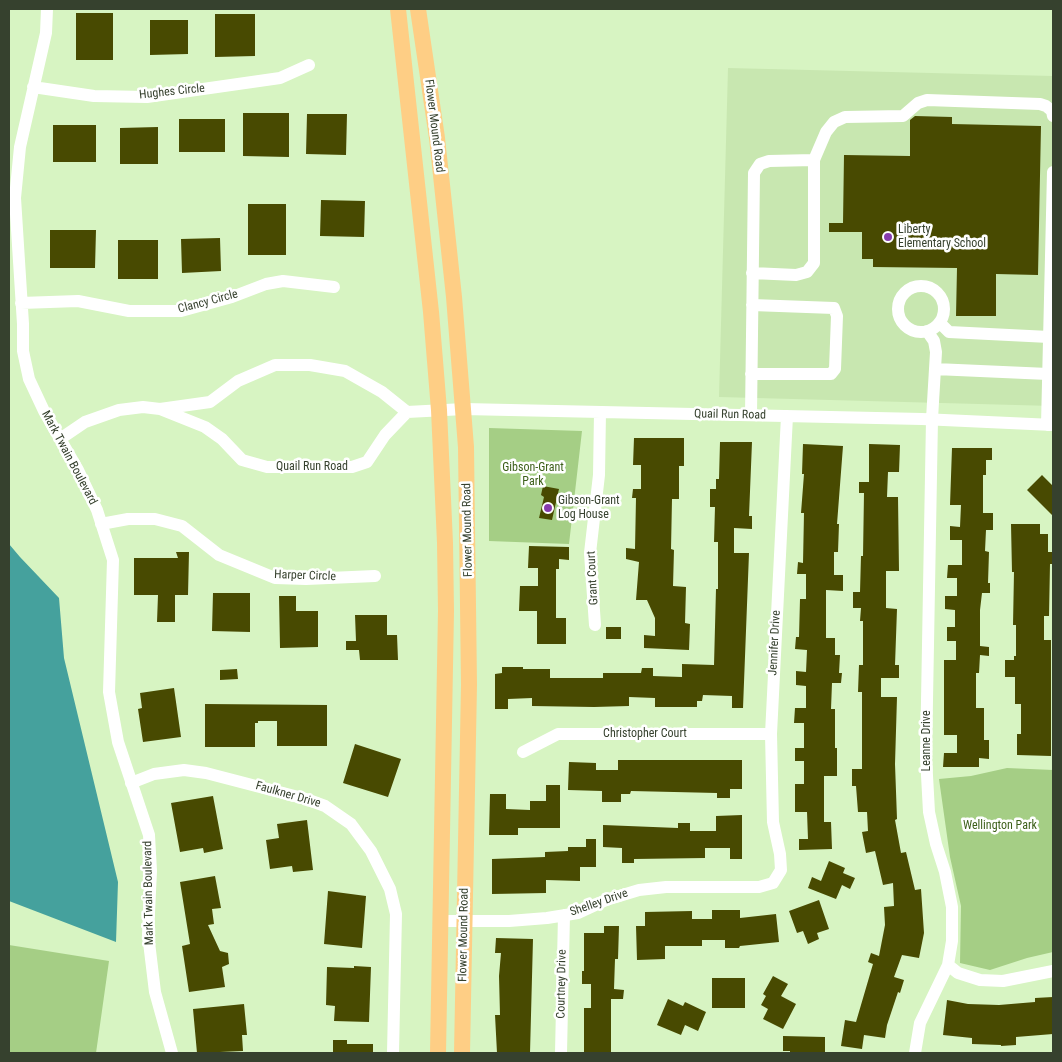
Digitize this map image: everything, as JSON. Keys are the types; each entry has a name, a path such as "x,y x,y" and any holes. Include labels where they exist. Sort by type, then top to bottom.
{"main road":[{"name":"Flower Mound Road","path":"398,9 427,274 439,410 446,543 438,1053"},
{"name":"Flower Mound Road","path":"418,9 436,138 454,297 464,409 467,480 470,628 462,1053"}],"street":[{"name":"Mark Twain Boulevard","path":"47,9 46,33 20,146 16,198 23,351 29,379 44,411 78,470 97,510 113,560 109,692 118,742 149,835 151,871 148,934 154,992 172,1053"},
{"name":"Hughes Circle","path":"33,86 94,96 147,97 280,78 309,65"},
{"path":"752,272 796,275 807,272 814,263 814,160 826,132 834,122 845,118 903,116 918,103 927,100 1040,104 1046,106 1053,116"},
{"path":"751,415 754,173 760,164 769,161 814,160"},
{"path":"1050,425 1048,374 1053,172"},
{"name":"Clancy Circle","path":"21,303 78,301 129,310 181,311 232,297 266,284 283,281 334,287"},
{"path":"921,285 935,290 944,302 945,309 940,323 928,331 920,332 906,327 900,320 898,313 900,297 913,287 921,285"},
{"path":"752,305 834,308 837,316 835,369 831,374 752,374"},
{"path":"940,323 949,332 1049,337"},
{"name":"Leanne Drive","path":"915,1053 920,1023 948,965 952,941 952,907 929,812 926,757 932,419 936,352 934,340 928,331"},
{"name":"Quail Run Road","path":"60,439 85,422 119,410 142,407 160,409 210,402 238,381 275,365 310,365 345,371 382,392 407,412 464,409 932,419 1050,425"},
{"path":"935,369 1048,374"},
{"path":"205,427 203,417 205,409 210,402"},
{"name":"Quail Run Road","path":"160,409 205,427 222,439 242,460 267,467 352,467 367,462 385,435 407,412"},
{"name":"Grant Court","path":"595,625 590,553 599,475 600,412"},
{"name":"Jennifer Drive","path":"781,870 780,854 773,822 770,734 788,416"},
{"name":"Harper Circle","path":"101,524 128,519 155,520 182,526 219,555 275,578 306,579 375,576"},
{"name":"Christopher Court","path":"523,752 558,734 770,734"},
{"name":"Faulkner Drive","path":"131,783 154,774 184,770 206,773 325,806 351,824 371,851 390,889 396,914 393,1053"},
{"name":"Shelley Drive","path":"440,921 510,921 547,918 578,913 606,900 639,890 666,887 758,887 773,883 781,870"},
{"name":"Courtney Drive","path":"561,1053 564,915"},
{"path":"948,965 958,973 980,980 1003,981 1053,970"}],"shaded area":[{"name":"Liberty Elementary School","path":"728,68 1053,76 1053,406 719,397"}],"green space":[{"name":"Gibson-Grant Park","path":"489,428 582,431 569,544 489,541"},
{"name":"Wellington Park","path":"1007,768 1053,770 1053,952 990,970 960,963 961,906 950,857 939,779 971,776"},
{"path":"9,945 109,961 96,1053 9,1053"}],"water":[{"path":"9,544 59,598 64,658 118,882 116,942 9,901"}],"building":[{"path":"76,13 113,13 113,60 76,60"},
{"path":"215,14 255,14 255,56 215,57"},
{"path":"150,20 188,20 188,54 150,55"},
{"path":"243,113 289,113 289,157 243,156"},
{"path":"307,114 347,114 346,155 306,154"},
{"path":"915,116 952,117 952,124 1041,126 1038,275 996,274 996,316 956,316 957,268 873,267 873,259 862,259 862,232 829,232 829,223 843,223 844,155 910,156 910,120"},
{"path":"179,119 225,119 225,152 179,152"},
{"path":"53,125 96,125 96,162 53,162"},
{"path":"158,127 158,164 120,164 120,128"},
{"path":"321,200 365,201 364,237 320,236"},
{"path":"248,204 286,204 286,255 248,255"},
{"path":"50,230 96,230 95,268 50,268"},
{"path":"220,238 221,271 182,273 181,239"},
{"path":"118,240 158,240 158,279 118,279"},
{"path":"634,438 684,438 684,466 679,466 679,499 672,499 671,549 674,550 673,586 686,587 685,623 690,624 689,650 644,648 644,635 655,636 655,618 647,600 636,600 639,562 626,559 626,548 635,549 636,498 632,498 633,489 641,489 641,465 633,465"},
{"path":"720,442 752,442 749,516 752,516 752,529 734,528 734,553 749,553 743,708 732,708 732,696 703,695 702,701 697,701 697,707 655,707 655,698 629,697 629,706 532,706 532,698 508,699 508,709 495,709 495,674 502,673 502,667 550,669 550,678 603,678 603,673 641,673 642,668 653,668 653,676 682,677 682,664 714,665 716,589 718,589 718,542 714,542 715,507 710,507 710,489 716,489 716,479 719,479"},
{"path":"803,444 843,446 837,524 839,524 838,552 834,552 834,575 843,575 843,591 826,590 826,638 835,638 835,655 840,655 839,673 842,673 841,683 832,683 831,709 835,709 837,776 824,776 824,822 831,822 832,849 799,850 799,839 808,839 807,812 795,812 795,784 804,784 804,761 795,761 795,748 804,748 804,723 794,723 795,708 806,708 806,686 796,685 796,671 806,672 807,650 795,649 796,637 799,637 800,599 806,599 806,574 797,574 798,562 803,563 804,513 801,513 804,474 802,474"},
{"path":"869,444 900,445 899,472 888,472 887,497 898,497 899,571 886,571 886,608 897,609 895,665 899,665 899,678 881,678 881,697 897,697 895,764 897,819 895,820 901,853 906,852 915,890 921,889 924,933 919,958 902,955 894,977 904,980 887,1025 885,1038 864,1035 862,1049 841,1046 845,1020 856,1022 873,964 868,962 871,953 879,956 885,925 884,907 894,906 893,883 883,885 875,851 866,853 862,832 868,831 867,812 858,812 856,786 852,786 852,769 862,769 862,692 858,692 859,665 863,665 863,621 860,621 861,608 853,608 853,592 860,592 861,556 863,556 864,493 859,493 859,482 869,482"},
{"path":"952,448 992,448 992,460 986,460 986,475 983,475 983,513 993,513 993,530 986,530 985,551 989,552 988,583 990,583 990,593 982,593 980,610 980,646 989,647 989,656 980,655 979,673 976,673 976,708 984,708 984,740 989,740 989,759 979,758 979,767 943,767 944,753 957,753 957,735 944,735 944,660 956,660 956,641 947,641 947,627 955,627 955,610 945,609 945,596 957,596 957,578 947,578 948,565 962,565 962,540 950,540 950,526 960,527 961,505 950,505"},
{"path":"1042,475 1053,486 1053,516 1027,490"},
{"name":"Gibson-Grant Log House","path":"543,486 559,489 552,520 539,518 544,497 541,495"},
{"path":"1011,524 1040,524 1040,534 1048,534 1048,552 1053,552 1053,564 1050,564 1049,616 1044,616 1044,640 1051,640 1051,756 1017,755 1017,734 1021,734 1021,704 1015,704 1015,677 1005,677 1005,660 1014,660 1014,656 1016,656 1016,625 1013,625 1014,572 1012,572"},
{"path":"529,546 569,547 569,560 559,559 559,569 556,569 556,618 566,618 566,644 537,644 537,611 519,611 520,586 538,586 538,568 528,568"},
{"path":"176,552 189,552 188,595 175,595 175,622 157,622 158,595 134,595 134,558 178,558"},
{"path":"213,593 250,593 250,632 212,631"},
{"path":"279,596 296,596 296,611 318,611 318,647 280,648"},
{"path":"355,615 387,615 387,635 397,635 398,660 360,660 359,650 346,650 346,641 356,641"},
{"path":"606,627 621,627 621,639 606,639"},
{"path":"237,669 238,679 220,680 220,670"},
{"path":"174,688 181,737 143,742 138,709 142,708 140,693"},
{"path":"205,704 327,705 327,746 277,746 277,721 258,721 258,723 255,723 255,747 205,747"},
{"path":"355,744 401,759 388,797 343,783"},
{"path":"618,760 742,760 742,789 730,789 730,798 717,798 717,793 631,791 630,794 621,794 621,802 602,802 602,791 568,790 569,762 596,763 596,770 618,770"},
{"path":"546,785 560,785 560,828 518,828 518,835 489,835 490,794 506,794 506,809 530,810 530,801 546,801"},
{"path":"213,796 223,849 204,853 203,848 180,852 171,803"},
{"path":"742,815 742,859 730,859 730,848 705,848 705,858 634,859 634,863 622,863 622,848 603,847 603,825 678,828 678,823 690,823 690,831 716,831 716,816"},
{"path":"307,820 313,870 293,872 292,866 270,869 266,840 279,838 277,824"},
{"path":"586,839 596,839 596,867 580,867 580,881 546,880 546,893 492,894 492,859 545,857 545,852 568,851 568,847 586,847"},
{"path":"829,861 845,868 843,873 855,878 850,889 842,885 836,899 808,888 812,877 821,881"},
{"path":"215,876 221,908 212,909 214,924 208,925 220,951 228,953 229,964 222,967 225,987 189,992 182,946 190,944 180,882"},
{"path":"328,891 366,896 362,948 324,944"},
{"path":"819,900 829,929 817,933 819,939 808,944 803,931 797,933 789,911"},
{"path":"712,910 740,910 740,918 776,914 779,942 740,946 739,948 725,948 725,940 702,940 702,946 665,946 665,959 637,960 636,926 645,926 645,912 692,911 692,919 712,919"},
{"path":"604,926 619,926 618,959 615,959 614,989 624,990 623,999 611,999 611,1053 584,1053 584,1008 591,1008 591,984 582,984 584,933 604,933"},
{"path":"496,938 533,939 530,1053 497,1053 495,1015 500,1015 499,976 501,953 495,953"},
{"path":"354,966 371,967 369,1022 334,1021 335,1006 326,1005 327,967 354,968"},
{"path":"773,976 788,984 781,996 796,1004 783,1029 763,1019 768,1009 761,1005 766,996 763,994"},
{"path":"712,978 745,978 745,1008 712,1008"},
{"path":"1053,997 1053,1034 1016,1037 1016,1045 1001,1046 972,1044 972,1038 943,1035 947,1000 968,1004 999,1005 1035,1002 1035,998"},
{"path":"668,999 683,1006 685,1002 706,1012 698,1031 685,1025 681,1035 657,1025"},
{"path":"244,1004 247,1035 242,1035 243,1051 197,1053 193,1009"},
{"path":"783,1036 825,1037 825,1053 790,1053 790,1051 783,1051"},
{"path":"333,1040 347,1040 347,1044 373,1044 373,1053 333,1053"}],"place":[{"name":"Liberty Elementary School","path":"888,237"},
{"name":"Gibson-Grant Log House","path":"548,508"}]}
